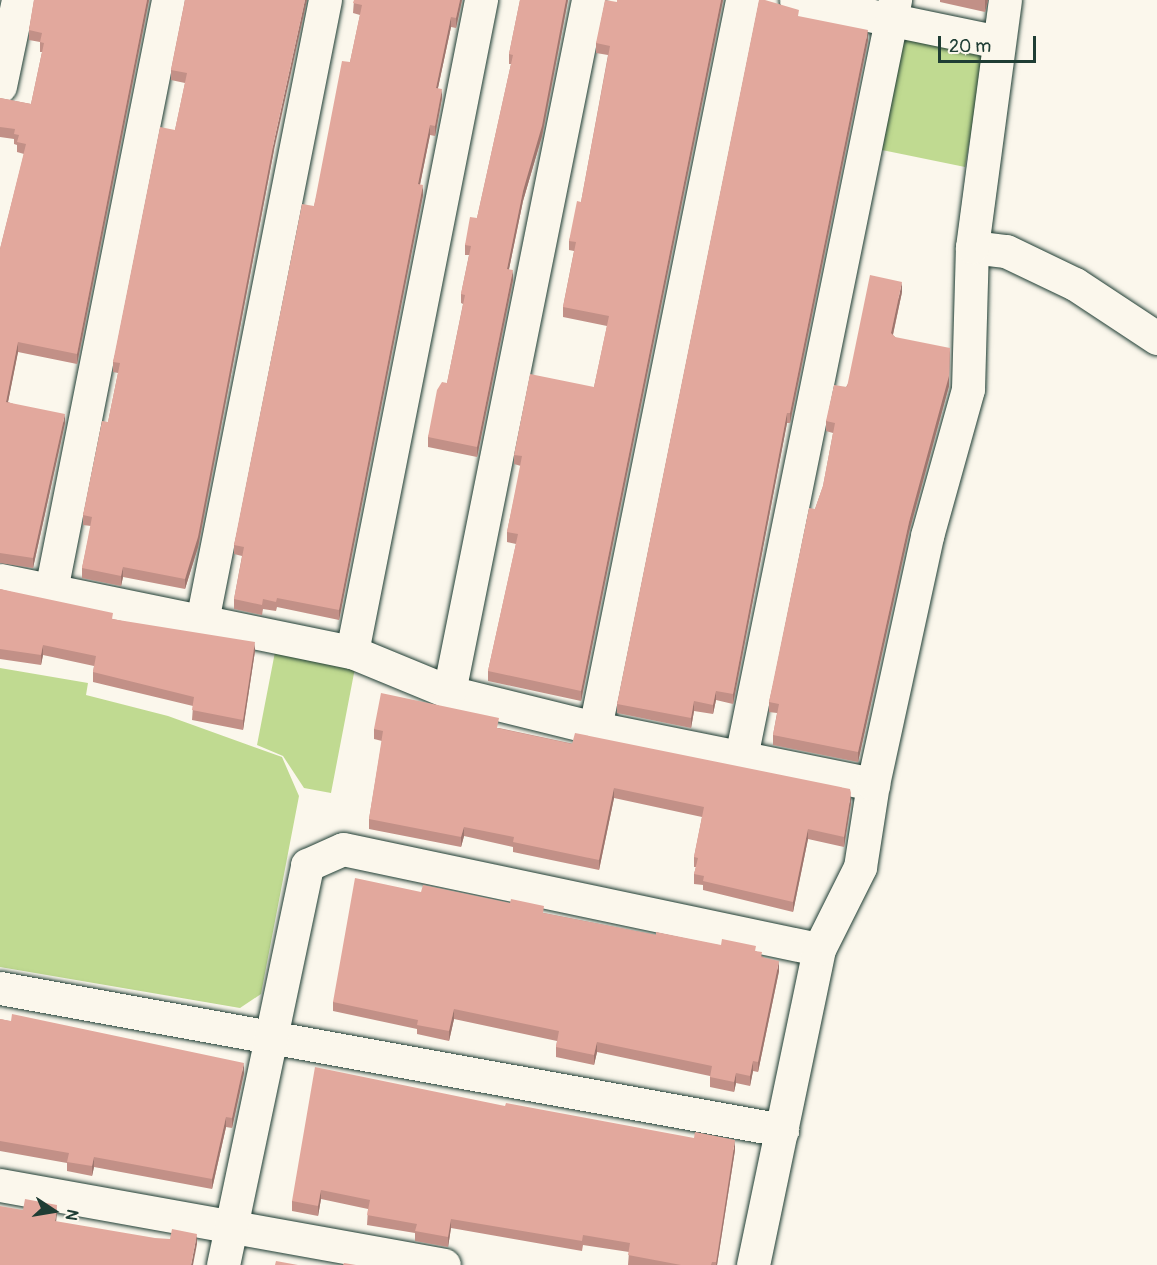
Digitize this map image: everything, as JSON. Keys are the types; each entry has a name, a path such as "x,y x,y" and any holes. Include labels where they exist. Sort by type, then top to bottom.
{"street":[{"path":"51,590 168,0"},
{"path":"202,621 325,0"},
{"path":"351,652 481,0"},
{"path":"448,692 588,0"},
{"path":"595,728 742,0"},
{"path":"796,0 893,10 998,42"},
{"path":"753,1265 819,949 860,867 873,784 927,536 968,389 972,247 1005,0"},
{"path":"741,757 893,10"},
{"path":"0,86 10,19"},
{"path":"972,247 1006,251 1074,284 1157,338"},
{"path":"0,580 351,652 448,692 595,728 873,784"},
{"path":"223,1265 307,865 343,849 819,949"},
{"path":"0,988 782,1130"},
{"path":"0,1185 444,1265"}],"green space":[{"path":"915,34 977,48 984,60 965,167 882,150 903,41"},
{"path":"275,652 355,668 331,793 304,788 283,756 257,745"},
{"path":"0,668 88,683 86,695 168,716 282,757 299,796 261,994 240,1008 0,967"}],"building":[{"path":"34,0 147,0 77,354 18,342 6,402 65,414 33,558 0,553 0,249 26,144 17,142 19,135 14,134 15,129 0,127 0,98 31,104 44,43 40,42 42,33 29,30"},
{"path":"185,0 305,0 274,141 198,537 185,579 123,567 121,576 82,568 92,517 83,515 102,421 108,422 120,363 113,362 160,127 175,130 187,73 171,70"},
{"path":"354,0 460,0 456,18 451,17 436,88 442,89 435,126 430,125 418,184 423,185 339,610 277,598 276,602 263,599 262,605 234,599 244,547 234,545 302,204 314,206 342,61 350,62 362,5 353,3"},
{"path":"520,0 566,0 542,126 523,191 507,269 513,270 477,447 428,437 437,390 442,382 447,383 465,295 461,294 471,246 465,245 470,217 477,218 513,55 509,54"},
{"path":"605,0 617,2 617,0 721,0 581,691 488,671 518,534 507,532 522,456 514,455 530,374 594,387 609,316 563,307 576,242 569,241 577,201 581,202 610,46 596,43"},
{"path":"759,0 799,10 798,16 868,30 790,413 787,413 733,694 716,691 713,705 694,701 691,718 617,704"},
{"path":"870,275 902,282 891,333 895,337 950,348 949,376 909,522 858,752 773,735 779,704 769,702 809,508 815,509 823,486 835,423 826,421 834,385 847,387"},
{"path":"0,589 113,613 112,619 255,642 243,720 192,710 194,697 93,672 96,656 43,645 41,655 0,649"},
{"path":"381,693 499,718 497,728 572,744 575,733 850,789 844,837 808,829 793,902 703,881 704,876 694,874 698,858 694,857 704,807 614,788 599,860 513,842 514,837 464,827 461,837 369,819 383,731 374,729"},
{"path":"355,878 421,892 423,885 510,903 511,899 544,906 543,913 656,935 656,932 721,945 722,939 756,946 755,951 762,952 761,957 779,961 758,1062 753,1061 750,1076 736,1073 734,1082 710,1077 712,1066 597,1042 594,1055 556,1047 559,1031 454,1009 449,1031 417,1025 418,1020 333,1002"},
{"path":"12,1014 244,1063 232,1118 226,1117 212,1179 94,1157 92,1166 67,1162 69,1153 0,1141 0,1019 11,1021"},
{"path":"315,1067 505,1106 506,1103 694,1138 695,1132 735,1140 716,1262 712,1262 711,1265 681,1265 628,1255 630,1243 583,1235 582,1241 451,1219 448,1237 415,1231 417,1224 367,1215 370,1200 321,1190 318,1206 292,1201"},
{"path":"25,1199 57,1205 55,1221 155,1238 170,1239 172,1229 197,1234 191,1265 0,1265 0,1206 23,1210"},
{"path":"276,1261 298,1265 275,1265"}]}
